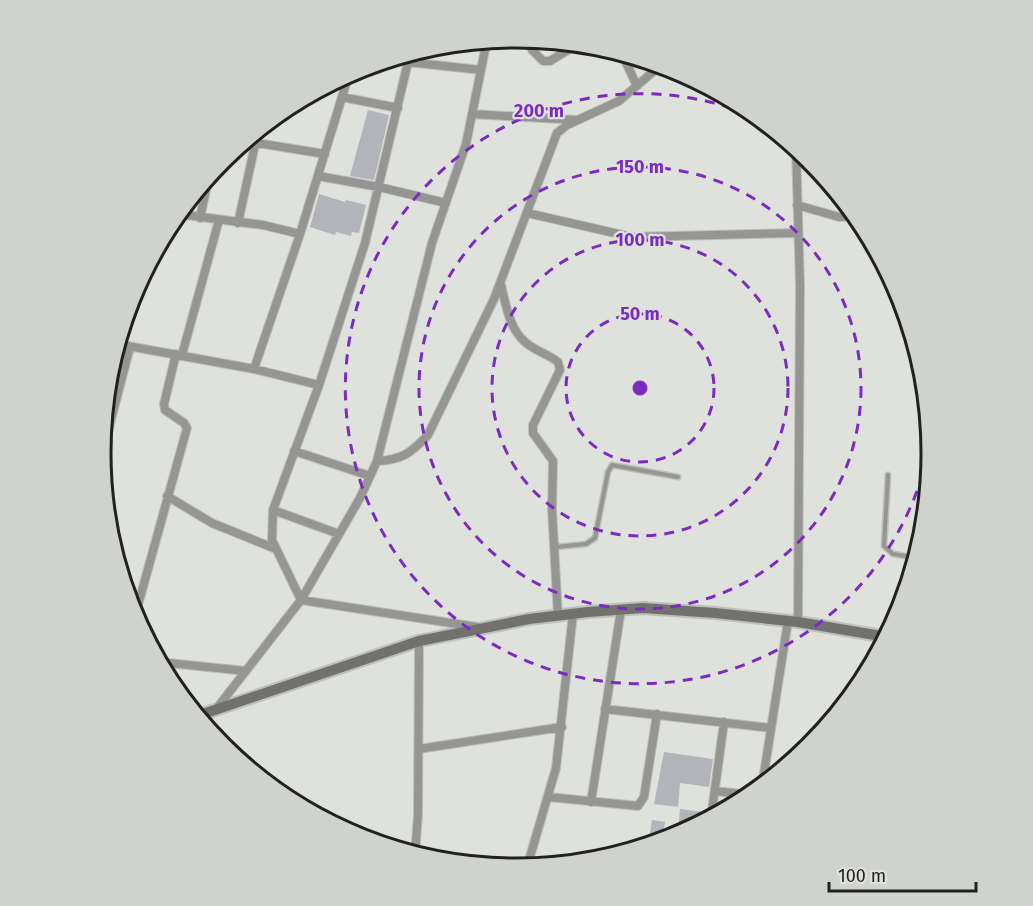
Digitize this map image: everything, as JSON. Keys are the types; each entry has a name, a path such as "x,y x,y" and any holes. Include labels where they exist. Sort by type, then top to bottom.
{"street":[{"path":"217,708 301,600 377,461 432,243 466,144 485,49"},
{"path":"532,49 543,62 566,51"},
{"path":"411,62 481,70"},
{"path":"301,600 276,549 271,526 273,510 319,386 365,243 408,63"},
{"path":"626,63 637,86"},
{"path":"377,461 396,460 415,449 428,435 500,284 557,133 607,109 653,72"},
{"path":"254,369 300,234 345,86"},
{"path":"342,97 398,108"},
{"path":"472,114 580,120"},
{"path":"256,143 324,154"},
{"path":"238,223 255,144"},
{"path":"764,773 793,621 798,233 796,161"},
{"path":"318,176 379,187 446,203"},
{"path":"200,218 205,195"},
{"path":"797,205 827,215 845,216"},
{"path":"527,213 632,237 798,233"},
{"path":"188,216 273,227 300,234"},
{"path":"139,600 187,428 184,423 165,410 164,404 219,220"},
{"path":"500,284 508,316 518,335 526,343 558,362 560,370 533,425 533,433 553,461 558,616"},
{"path":"126,346 254,369 319,386"},
{"path":"114,412 130,347"},
{"path":"294,451 370,476"},
{"path":"167,496 212,523 276,549"},
{"path":"273,510 339,534"},
{"path":"301,600 478,628"},
{"path":"206,713 419,641 478,628 573,614 643,608 793,621 878,635"},
{"path":"591,802 621,610"},
{"path":"530,857 549,797 562,727 573,614"},
{"path":"415,845 419,749 419,641"},
{"path":"171,663 246,671"},
{"path":"605,709 771,728"},
{"path":"549,797 631,807 642,803 657,714"},
{"path":"713,807 724,722"},
{"path":"419,749 562,727"},
{"path":"715,791 736,793"}],"lane":[{"path":"555,547 585,544 595,538 608,472 612,465 678,477"},
{"path":"888,475 884,546 893,554 908,557"}],"building":[{"path":"368,110 389,115 374,180 350,176"},
{"path":"319,194 345,202 346,200 366,205 359,233 352,232 351,236 336,232 335,235 310,227"},
{"path":"664,752 713,759 709,787 680,783 678,807 654,804"},
{"path":"680,809 704,812 682,822 679,822"},
{"path":"652,820 665,822 664,830 649,836"}]}
